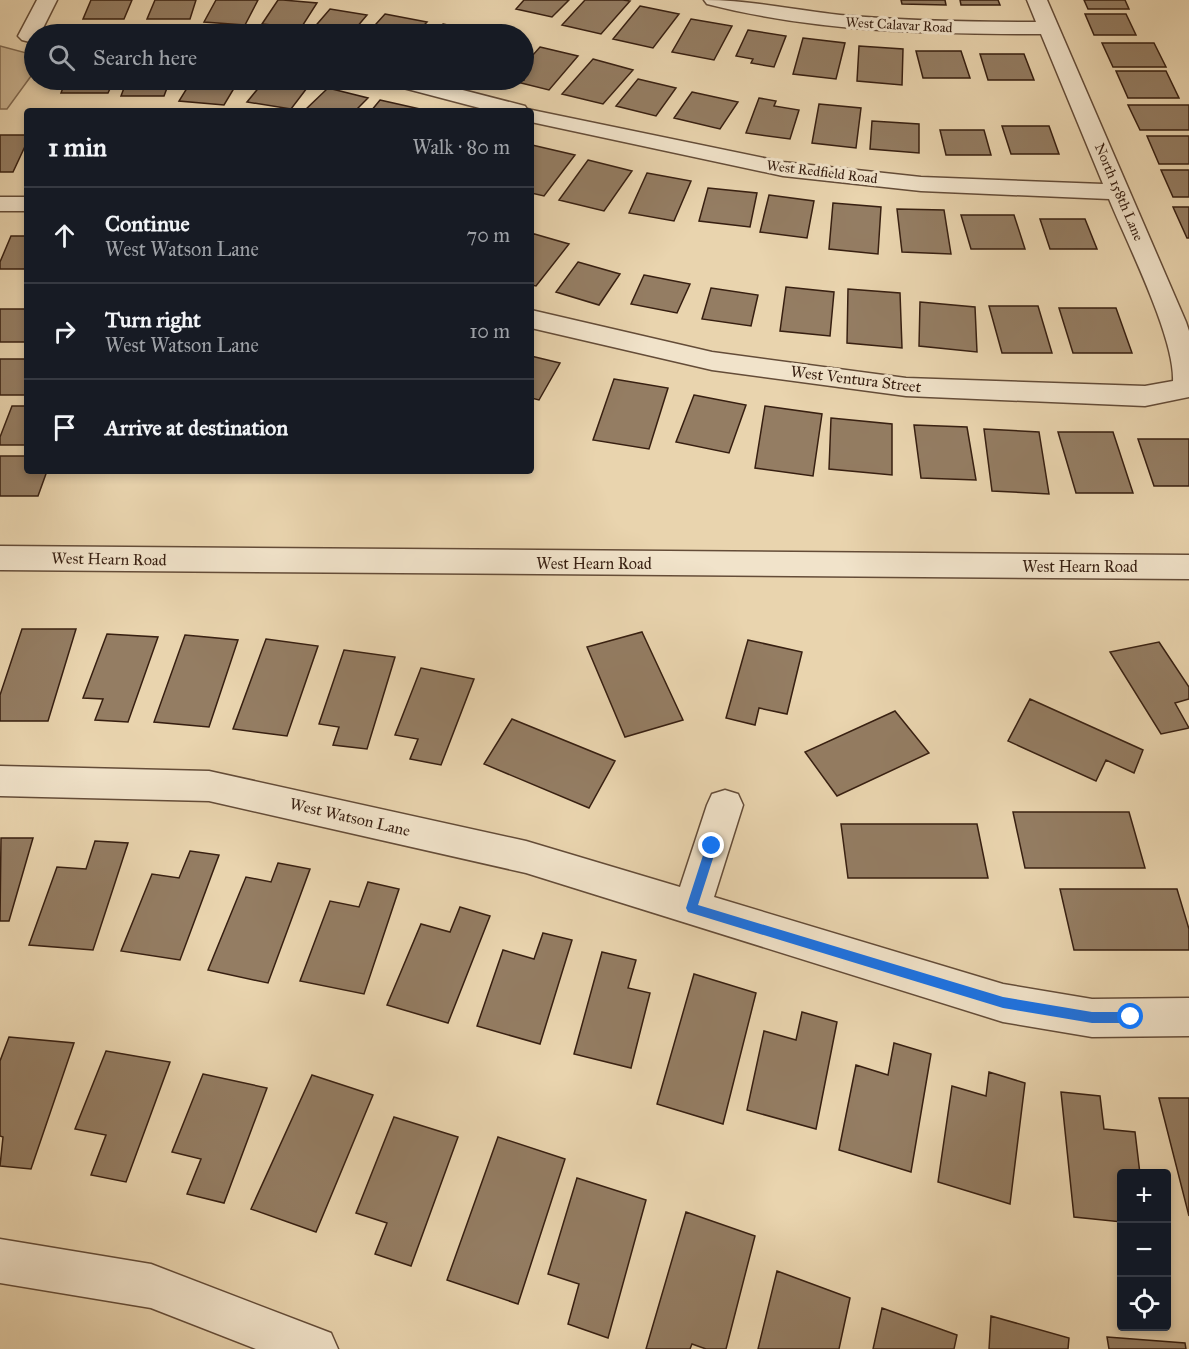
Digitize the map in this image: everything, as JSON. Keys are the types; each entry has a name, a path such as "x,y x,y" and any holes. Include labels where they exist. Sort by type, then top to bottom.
{"street":[{"path":"37,24 47,0"},
{"name":"West Calavar Road","path":"714,0 833,21 948,28 1049,28"},
{"name":"North 158th Lane","path":"1038,0 1173,322 1187,368 1186,388"},
{"path":"438,90 506,108"},
{"name":"West Redfield Road","path":"534,116 783,169 921,184 1119,192"},
{"path":"0,204 24,204"},
{"name":"West Ventura Street","path":"534,320 712,361 906,387 1145,396 1186,388"},
{"name":"West Hearn Road","path":"0,558 1189,567"},
{"name":"West Watson Lane","path":"0,781 209,786 526,856 1003,1003 1092,1018 1189,1017"},
{"path":"692,908 725,805"},
{"path":"0,1261 151,1286 315,1349"}],"shaded area":[{"path":"0,46 24,52 24,86 7,109 0,109"}],"building":[{"path":"91,0 132,0 124,19 83,19"},
{"path":"155,0 196,0 190,19 147,19"},
{"path":"216,0 258,0 246,24 204,22"},
{"path":"278,0 317,3 304,24 262,24"},
{"path":"524,0 569,0 552,17 516,9"},
{"path":"585,0 630,1 601,34 562,25"},
{"path":"901,0 945,0 946,5 902,4"},
{"path":"960,0 998,0 1000,5 961,5"},
{"path":"1084,0 1125,0 1129,9 1088,9"},
{"path":"640,6 679,14 653,48 613,39"},
{"path":"330,9 367,15 359,24 317,24"},
{"path":"385,14 427,22 425,24 376,24"},
{"path":"1085,14 1126,14 1136,35 1094,35"},
{"path":"691,19 732,26 714,60 672,52"},
{"path":"748,30 786,36 774,67 751,63 753,59 736,56"},
{"path":"803,38 845,43 836,79 793,74"},
{"path":"1102,43 1154,43 1166,67 1113,67"},
{"path":"859,46 903,49 902,85 857,81"},
{"path":"540,47 578,56 549,90 534,86 534,54"},
{"path":"916,51 961,51 970,78 923,78"},
{"path":"980,54 1024,54 1034,80 988,80"},
{"path":"593,59 633,70 603,104 562,94"},
{"path":"1116,71 1166,71 1179,98 1128,98"},
{"path":"638,79 676,88 656,116 616,106"},
{"path":"62,90 109,90 108,93 61,93"},
{"path":"123,90 166,90 164,96 121,96"},
{"path":"186,90 233,90 224,105 179,101"},
{"path":"257,90 305,90 292,108 247,102"},
{"path":"326,90 336,90 368,98 358,108 307,108"},
{"path":"692,92 738,102 720,129 674,118"},
{"path":"759,98 776,101 774,106 799,110 790,139 746,133"},
{"path":"380,100 416,108 373,108"},
{"path":"819,104 861,108 856,148 812,143"},
{"path":"1128,105 1189,105 1189,130 1140,130"},
{"path":"872,121 919,124 919,153 870,149"},
{"path":"1002,126 1049,126 1059,154 1011,154"},
{"path":"940,130 984,130 991,155 946,155"},
{"path":"0,135 24,135 24,148 13,172 0,172"},
{"path":"1147,136 1189,136 1189,164 1159,164"},
{"path":"534,145 575,155 544,196 534,194"},
{"path":"588,160 632,171 604,211 559,200"},
{"path":"1161,170 1189,170 1189,197 1173,197"},
{"path":"647,173 691,181 674,221 629,213"},
{"path":"708,188 757,193 750,227 699,221"},
{"path":"769,195 814,201 807,238 760,232"},
{"path":"833,203 881,207 878,254 829,249"},
{"path":"1173,207 1189,207 1189,238 1187,238"},
{"path":"897,209 944,210 951,254 902,252"},
{"path":"961,215 1014,215 1025,249 971,249"},
{"path":"1040,219 1085,219 1097,249 1050,249"},
{"path":"534,234 569,244 534,286"},
{"path":"11,236 24,236 24,269 0,269 0,262"},
{"path":"578,262 620,274 599,305 556,292"},
{"path":"644,275 690,284 677,313 631,304"},
{"path":"786,287 834,292 830,336 780,331"},
{"path":"711,288 758,295 751,326 702,319"},
{"path":"848,289 900,293 902,348 847,343"},
{"path":"920,302 975,307 977,352 919,346"},
{"path":"989,306 1038,306 1052,353 1002,353"},
{"path":"1059,308 1116,308 1132,353 1073,353"},
{"path":"0,309 24,309 24,342 0,342"},
{"path":"534,357 560,363 539,400 534,399"},
{"path":"0,359 24,359 24,395 0,395"},
{"path":"614,379 668,388 649,449 593,440"},
{"path":"694,395 746,405 729,453 676,442"},
{"path":"12,406 24,406 24,445 0,445 0,437"},
{"path":"765,406 822,414 813,476 755,468"},
{"path":"831,418 892,424 892,475 829,469"},
{"path":"914,425 967,427 976,480 921,478"},
{"path":"984,429 1039,432 1049,494 992,491"},
{"path":"1058,432 1113,432 1133,493 1076,493"},
{"path":"1138,439 1189,439 1189,486 1154,486"},
{"path":"0,456 24,456 24,474 46,474 38,496 0,496"},
{"path":"22,629 76,629 48,721 0,721 0,695"},
{"path":"642,632 683,720 625,737 587,647"},
{"path":"107,634 158,637 128,722 95,720 103,699 83,698"},
{"path":"185,635 238,640 209,727 154,722"},
{"path":"266,639 318,646 287,736 233,729"},
{"path":"748,640 802,652 787,714 759,708 755,725 726,718"},
{"path":"1159,642 1189,687 1189,699 1175,703 1189,728 1161,734 1110,652"},
{"path":"344,650 395,657 367,749 333,745 339,727 319,724"},
{"path":"421,668 474,679 441,765 410,759 418,739 395,735"},
{"path":"1030,699 1143,750 1134,773 1106,760 1096,781 1008,741"},
{"path":"895,711 929,753 837,796 805,752"},
{"path":"512,719 615,761 589,808 484,764"},
{"path":"1013,812 1129,812 1145,868 1025,868"},
{"path":"841,824 977,824 988,878 848,878"},
{"path":"1,838 33,838 9,921 0,921"},
{"path":"95,841 128,843 93,950 29,945 57,867 86,869"},
{"path":"190,851 219,855 180,960 121,951 152,874 179,878"},
{"path":"278,863 310,869 268,983 208,970 246,877 271,882"},
{"path":"368,882 399,889 364,994 300,981 330,901 359,907"},
{"path":"1060,889 1177,889 1189,929 1189,950 1074,950"},
{"path":"460,907 490,916 448,1023 387,1005 421,924 450,932"},
{"path":"543,933 572,940 540,1044 477,1026 503,950 534,959"},
{"path":"602,952 636,960 628,988 650,993 631,1068 574,1054"},
{"path":"694,974 756,993 723,1124 657,1104"},
{"path":"802,1012 837,1022 816,1129 747,1110 764,1031 796,1040"},
{"path":"9,1037 74,1043 31,1169 0,1166 3,1137 0,1136 0,1061"},
{"path":"894,1043 931,1054 911,1172 839,1150 856,1065 888,1075"},
{"path":"106,1051 170,1062 126,1182 91,1175 106,1135 75,1129"},
{"path":"989,1072 1025,1083 1010,1204 938,1182 952,1086 986,1096"},
{"path":"203,1074 267,1088 224,1203 187,1194 201,1159 172,1152"},
{"path":"312,1075 373,1095 316,1232 251,1209"},
{"path":"1061,1092 1100,1096 1104,1129 1135,1132 1139,1169 1117,1169 1117,1221 1074,1217"},
{"path":"1159,1098 1189,1098 1189,1216"},
{"path":"394,1117 458,1137 411,1266 375,1254 387,1223 356,1213"},
{"path":"498,1137 565,1159 518,1304 447,1280"},
{"path":"577,1178 646,1200 608,1338 568,1324 579,1284 548,1274"},
{"path":"686,1212 755,1236 726,1349 706,1349 692,1344 690,1349 646,1349"},
{"path":"777,1271 850,1298 839,1349 758,1349"},
{"path":"882,1308 957,1335 954,1349 873,1349"},
{"path":"991,1316 1069,1338 1068,1349 989,1349"},
{"path":"1107,1337 1185,1343 1186,1349 1109,1349"}],"route":[{"path":"712,846 692,908 1003,1003 1092,1018 1131,1017"}]}
